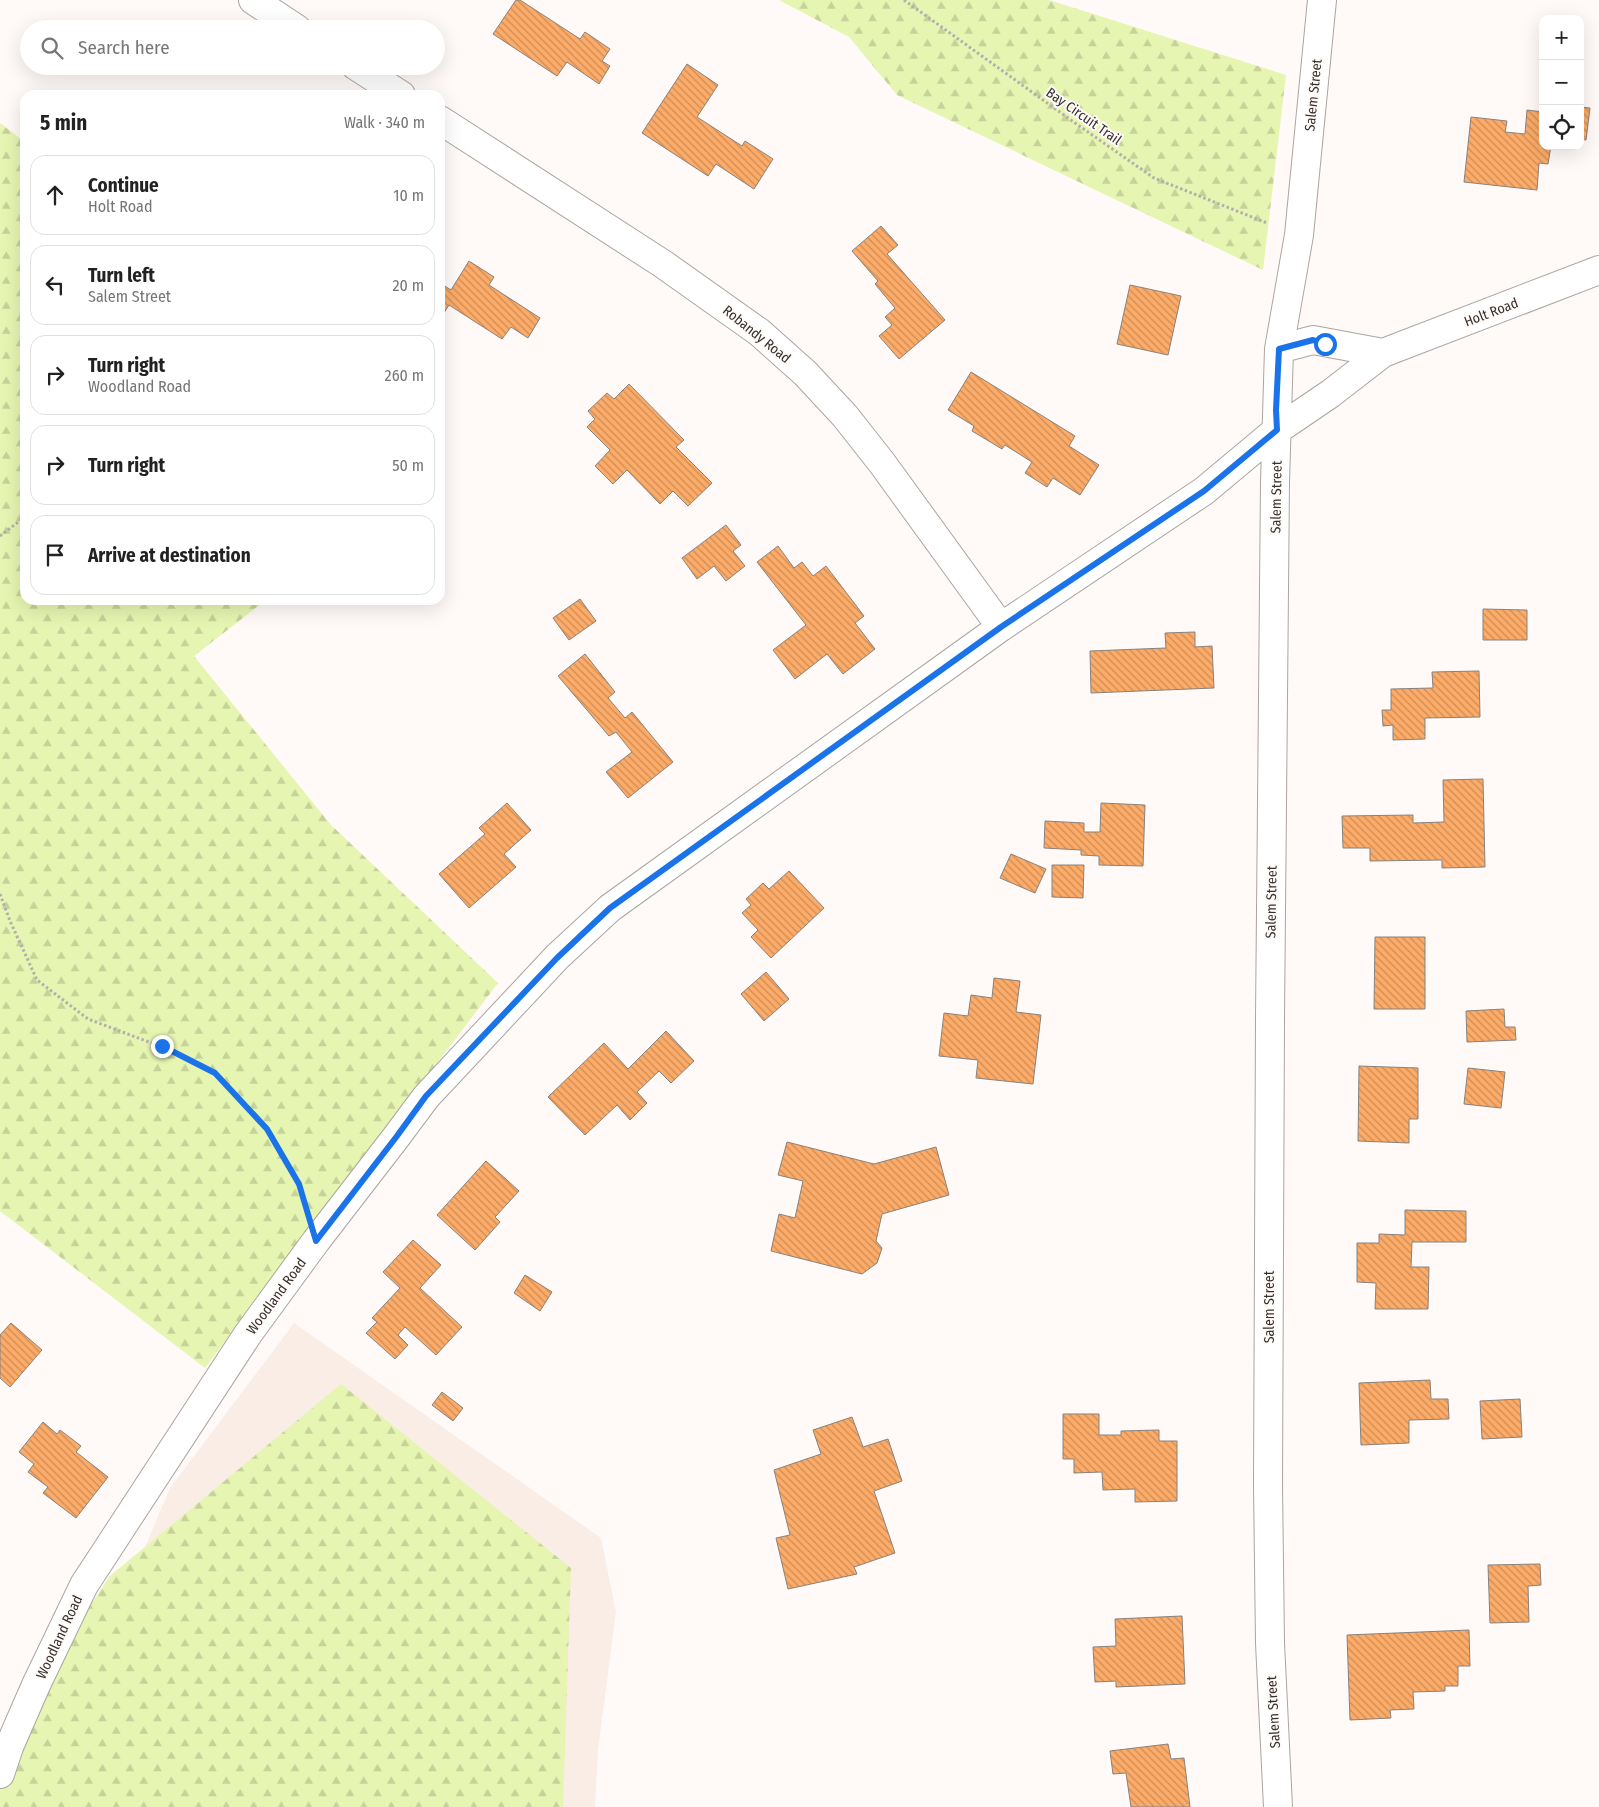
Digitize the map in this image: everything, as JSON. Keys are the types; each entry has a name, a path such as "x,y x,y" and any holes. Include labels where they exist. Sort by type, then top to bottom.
{"street":[{"path":"253,0 283,20"},
{"name":"Salem Street","path":"1278,1807 1270,1643 1268,1485 1276,410 1279,349 1299,236 1322,0"},
{"path":"370,75 393,90"},
{"name":"Robandy Road","path":"445,123 664,264 759,332 805,373 845,416 876,455 1001,627"},
{"name":"Holt Road","path":"1277,430 1330,394 1383,354 1599,270"},
{"path":"1279,349 1313,340 1383,354"},
{"name":"Woodland Road","path":"0,1774 9,1747 36,1685 84,1585 248,1334 426,1096 557,958 610,908 1001,627 1204,491 1277,430"}],"path":[{"name":"Bay Circuit Trail","path":"904,0 1074,123 1154,178 1267,223"},
{"path":"0,536 20,521"},
{"path":"0,894 37,980 88,1019 162,1046 215,1073 267,1129 299,1184 316,1241"}],"shaded area":[{"path":"294,1323 601,1538 616,1612 598,1750 595,1807 36,1807 170,1488"}],"green space":[{"path":"779,0 1049,0 1286,75 1263,270 897,95 849,37"},
{"path":"0,123 20,138 20,605 260,605 194,656 331,825 498,983 205,1368 0,1211"},
{"path":"341,1384 571,1568 563,1807 0,1807 0,1774 36,1685 110,1576"}],"building":[{"path":"516,0 520,0 580,39 585,32 610,49 602,61 610,66 599,84 567,62 557,76 493,34"},
{"path":"687,64 718,85 697,117 742,146 745,141 773,159 754,189 716,164 708,176 642,133"},
{"path":"1584,107 1590,108 1586,140 1584,140"},
{"path":"1527,110 1539,112 1539,150 1550,150 1548,164 1539,163 1537,190 1464,182 1471,117 1507,121 1505,132 1525,134"},
{"path":"881,226 898,245 887,254 945,320 899,359 879,336 892,325 885,317 895,308 875,284 878,281 852,251"},
{"path":"469,261 494,277 489,285 540,318 528,338 511,327 502,339 449,305 445,311 445,286 451,290"},
{"path":"1130,285 1181,296 1168,355 1117,344"},
{"path":"971,372 1075,436 1069,446 1099,465 1080,495 1053,478 1047,487 1025,473 1032,462 1005,445 1002,449 972,431 974,426 948,410"},
{"path":"629,384 684,440 676,447 712,483 688,506 673,491 660,504 627,470 613,484 595,466 610,450 587,427 595,419 588,411 607,393 614,399"},
{"path":"726,525 741,545 733,551 745,566 726,581 714,566 697,579 682,558"},
{"path":"778,546 794,568 802,562 813,576 826,566 864,616 855,623 875,649 843,674 827,654 795,679 773,650 806,625 757,562"},
{"path":"580,599 596,621 569,640 553,618"},
{"path":"1483,609 1527,610 1527,640 1483,640"},
{"path":"1195,632 1195,647 1212,646 1214,688 1091,693 1090,651 1166,648 1165,633"},
{"path":"585,654 615,692 608,698 625,718 632,712 673,762 628,798 606,772 632,752 616,732 609,736 558,676"},
{"path":"1479,671 1480,717 1425,718 1425,739 1393,740 1393,725 1383,726 1382,710 1391,710 1391,689 1433,688 1432,672"},
{"path":"1483,779 1485,867 1442,868 1442,860 1370,861 1370,848 1343,848 1342,816 1413,815 1413,823 1444,822 1443,780"},
{"path":"507,803 531,830 504,854 516,867 469,908 439,874 485,834 479,828"},
{"path":"1101,803 1145,805 1143,866 1099,865 1099,856 1081,855 1081,850 1044,848 1045,821 1084,823 1084,832 1100,832"},
{"path":"1011,854 1046,869 1035,893 1000,878"},
{"path":"1052,865 1084,865 1083,898 1052,897"},
{"path":"789,871 824,908 771,958 751,937 758,930 742,913 751,905 746,899 763,883 769,889"},
{"path":"1375,937 1425,937 1425,1009 1374,1009"},
{"path":"766,972 789,999 764,1021 741,994"},
{"path":"994,978 1020,981 1016,1012 1041,1015 1033,1084 976,1078 978,1060 939,1056 944,1013 968,1016 971,995 992,998"},
{"path":"1504,1009 1505,1027 1515,1027 1516,1040 1467,1042 1466,1011"},
{"path":"666,1031 694,1061 671,1083 659,1071 637,1092 647,1103 630,1120 617,1105 585,1135 548,1097 604,1043 628,1069"},
{"path":"1359,1066 1418,1068 1418,1119 1409,1119 1409,1143 1358,1141"},
{"path":"1468,1068 1505,1072 1501,1108 1464,1104"},
{"path":"787,1142 874,1164 936,1147 949,1195 882,1214 876,1241 882,1248 877,1263 862,1274 771,1251 779,1214 795,1218 803,1181 778,1175"},
{"path":"486,1161 519,1191 495,1217 500,1222 475,1250 437,1215"},
{"path":"1405,1210 1466,1211 1466,1242 1412,1242 1411,1267 1429,1267 1428,1309 1375,1309 1376,1283 1357,1282 1357,1243 1379,1243 1379,1234 1405,1235"},
{"path":"413,1240 441,1265 420,1288 462,1327 436,1355 405,1327 398,1335 408,1345 395,1359 366,1333 377,1322 372,1318 400,1288 383,1272"},
{"path":"525,1275 552,1292 540,1311 514,1293"},
{"path":"11,1323 42,1350 10,1387 0,1378 0,1335"},
{"path":"1430,1380 1431,1399 1448,1399 1449,1419 1409,1420 1409,1443 1361,1445 1359,1383"},
{"path":"442,1392 463,1408 453,1421 432,1405"},
{"path":"1520,1399 1522,1437 1482,1439 1480,1401"},
{"path":"1063,1414 1099,1414 1099,1435 1121,1435 1121,1431 1159,1430 1159,1441 1177,1441 1177,1501 1135,1502 1135,1489 1103,1490 1102,1472 1074,1473 1074,1459 1063,1459"},
{"path":"852,1417 863,1447 888,1439 902,1481 874,1491 895,1553 854,1567 857,1574 788,1589 776,1538 790,1535 774,1470 821,1454 813,1430"},
{"path":"43,1422 57,1434 60,1430 81,1446 76,1452 108,1477 76,1518 43,1493 48,1487 28,1472 34,1464 19,1452"},
{"path":"1540,1564 1541,1585 1528,1586 1529,1622 1490,1623 1488,1565"},
{"path":"1182,1616 1185,1684 1116,1687 1116,1681 1095,1682 1093,1647 1116,1646 1115,1619"},
{"path":"1469,1630 1470,1666 1458,1666 1458,1686 1445,1686 1445,1691 1413,1692 1414,1709 1390,1710 1391,1718 1350,1720 1347,1635"},
{"path":"1168,1744 1171,1759 1184,1758 1190,1807 1131,1807 1126,1773 1113,1774 1110,1751"}],"route":[{"path":"162,1046 215,1073 267,1129 299,1184 316,1241 426,1096 557,958 610,908 1001,627 1204,491 1277,430 1279,349 1313,340 1325,344"}]}
